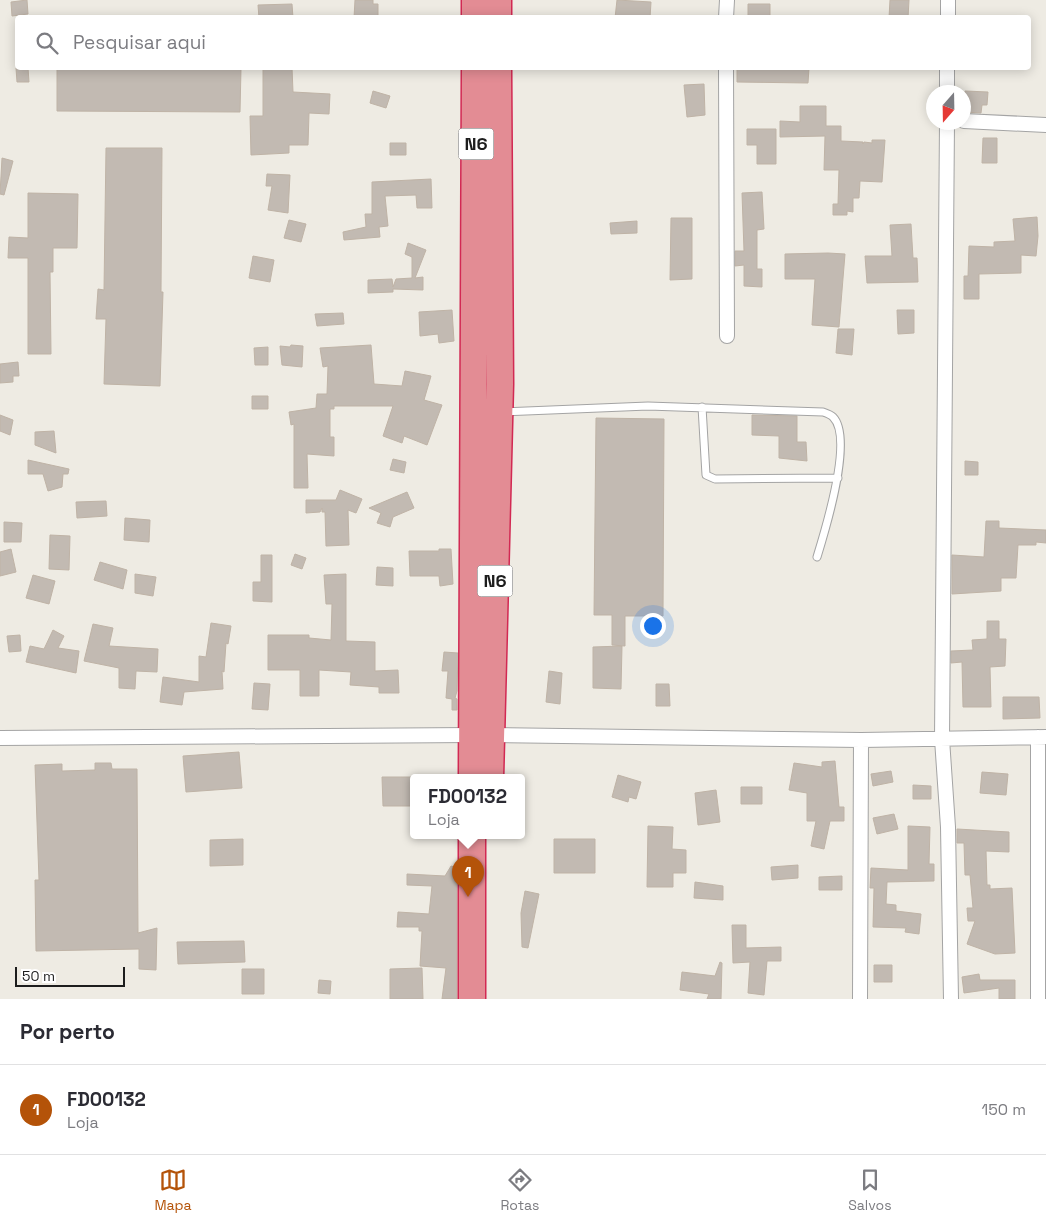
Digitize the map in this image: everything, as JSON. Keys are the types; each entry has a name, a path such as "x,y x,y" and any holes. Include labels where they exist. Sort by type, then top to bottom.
{"highway":[{"path":"475,0 475,15"},
{"path":"498,0 498,15"},
{"name":"N6","path":"475,70 476,174 474,221 486,257"},
{"name":"N6","path":"489,774 482,735 474,588 472,431 488,384 486,257 498,70"},
{"name":"N6","path":"473,774 482,735 500,412 488,384"},
{"path":"472,839 472,999"},
{"path":"490,839 490,999"}],"street":[{"path":"726,15 727,0"},
{"path":"948,0 948,15"},
{"path":"726,70 728,336"},
{"path":"947,70 947,85"},
{"path":"971,121 1046,125"},
{"path":"947,130 942,739 948,827 951,999"},
{"path":"0,738 482,735 861,740 1042,737 1038,999"},
{"path":"860,999 861,740"}],"lane":[{"path":"500,412 648,406 823,412 834,418 840,431 838,478 817,557"},
{"path":"702,407 706,475 715,479 838,478"}],"building":[{"path":"27,0 28,14 12,16 11,2"},
{"path":"355,0 373,0 373,4 378,4 378,15 354,15"},
{"path":"617,0 651,2 650,15 615,15"},
{"path":"890,0 909,0 908,15 889,15"},
{"path":"292,4 293,15 259,15 258,5"},
{"path":"748,4 770,4 770,15 748,15"},
{"path":"16,70 28,70 29,82 17,82"},
{"path":"57,70 241,70 240,112 57,111"},
{"path":"263,70 292,70 293,92 330,94 329,114 309,113 308,145 289,145 289,153 251,155 250,116 263,116"},
{"path":"737,70 809,70 808,83 737,82"},
{"path":"704,84 705,115 687,117 684,85"},
{"path":"373,91 390,96 386,108 370,103"},
{"path":"971,91 988,92 987,105 982,105 981,113 971,112"},
{"path":"800,106 826,106 826,126 841,126 841,141 863,142 863,144 864,142 872,143 872,140 885,140 882,182 860,181 859,198 853,198 853,212 847,211 847,215 833,215 833,204 838,204 839,170 824,170 825,136 780,137 780,121 800,122"},
{"path":"747,129 776,129 776,164 757,164 757,145 747,145"},
{"path":"983,138 997,138 997,163 982,163"},
{"path":"390,143 406,143 406,155 390,155"},
{"path":"106,148 162,148 161,292 163,292 160,386 104,384 106,319 96,319 98,289 104,290"},
{"path":"2,158 13,161 4,195 0,194"},
{"path":"267,174 290,175 288,213 268,210 272,186 266,186"},
{"path":"431,179 432,208 417,208 416,195 385,196 388,226 379,227 380,237 344,240 343,232 366,227 365,214 372,214 372,182"},
{"path":"762,192 764,229 757,230 757,269 762,269 762,287 744,286 744,265 735,266 735,251 744,251 742,193"},
{"path":"28,193 78,194 77,248 53,248 53,272 50,272 51,354 28,354 28,258 8,258 9,237 28,238"},
{"path":"1037,217 1036,256 1021,255 1021,273 979,274 979,299 964,299 964,276 968,276 969,246 994,247 994,242 1015,241 1013,219"},
{"path":"671,218 692,218 692,279 670,280"},
{"path":"289,220 306,224 301,242 284,238"},
{"path":"637,221 637,233 611,234 610,223"},
{"path":"911,224 913,258 917,258 918,282 867,283 865,256 892,256 890,225"},
{"path":"408,243 426,250 415,278 423,277 423,290 393,289 393,292 368,293 368,280 392,279 393,287 396,279 412,278 412,257 405,254"},
{"path":"785,254 845,254 839,327 812,325 815,279 785,279"},
{"path":"253,256 274,260 270,282 249,278"},
{"path":"452,310 454,341 439,343 438,334 420,336 419,312"},
{"path":"897,310 914,310 914,333 898,334"},
{"path":"343,313 344,324 317,326 315,314"},
{"path":"838,329 854,329 852,355 836,353"},
{"path":"291,345 303,346 302,367 282,365 280,346 290,347"},
{"path":"371,345 374,384 402,386 405,371 431,376 424,400 442,405 427,445 404,436 402,443 383,436 393,406 334,406 334,409 330,409 330,437 334,437 334,456 307,454 308,488 294,488 294,424 291,425 289,412 316,408 317,394 327,394 328,366 323,367 320,348"},
{"path":"268,347 268,365 255,365 254,348"},
{"path":"18,362 19,376 13,376 13,382 0,383 0,364"},
{"path":"252,396 268,396 268,409 252,409"},
{"path":"0,415 13,420 10,435 0,431"},
{"path":"752,415 797,416 797,442 806,442 807,461 779,458 779,436 752,435"},
{"path":"596,418 664,419 663,616 625,616 625,646 612,645 612,615 594,615"},
{"path":"54,431 56,453 35,445 35,432"},
{"path":"393,459 406,462 404,473 390,470"},
{"path":"28,460 69,469 68,474 63,474 62,487 48,491 43,474 28,474"},
{"path":"965,461 978,462 978,475 965,475"},
{"path":"340,490 362,499 356,513 348,510 349,545 326,546 325,512 322,512 322,508 320,512 306,513 306,500 336,500"},
{"path":"407,492 414,508 393,517 390,527 377,523 381,513 369,508"},
{"path":"106,501 107,516 77,518 76,502"},
{"path":"125,518 150,520 149,542 124,540"},
{"path":"986,521 999,521 999,528 1046,530 1046,543 1036,542 1036,545 1018,545 1016,578 1001,578 1001,591 952,594 952,555 984,557"},
{"path":"4,522 22,523 21,542 4,542"},
{"path":"50,535 70,536 69,570 49,569"},
{"path":"11,549 16,572 0,576 0,552"},
{"path":"439,549 451,549 453,584 440,586 439,576 410,576 409,551 439,551"},
{"path":"295,554 306,558 302,569 291,565"},
{"path":"261,555 272,555 272,602 253,601 253,582 261,582"},
{"path":"100,562 127,570 123,589 94,580"},
{"path":"377,567 393,568 393,586 376,585"},
{"path":"135,574 156,577 153,596 135,593"},
{"path":"346,574 346,641 375,642 375,671 398,670 399,693 379,693 379,687 350,685 351,672 319,670 319,696 300,696 300,670 268,670 268,635 309,635 309,638 331,640 332,604 326,604 324,575"},
{"path":"33,575 55,581 49,604 26,598"},
{"path":"987,621 999,621 999,639 1006,639 1005,666 990,667 991,707 963,707 962,662 951,663 951,651 973,650 972,640 987,639"},
{"path":"211,623 231,626 228,644 226,643 224,672 222,671 223,689 184,692 182,705 160,702 163,677 199,682 199,656 206,657"},
{"path":"93,624 113,628 109,646 158,649 157,672 136,671 135,689 119,688 119,668 84,661"},
{"path":"53,630 64,636 58,648 79,651 76,673 26,662 30,646 44,649"},
{"path":"20,635 21,651 9,652 7,636"},
{"path":"622,646 621,689 593,688 593,647"},
{"path":"444,652 458,653 457,691 455,698 457,699 457,710 452,710 452,699 446,698 448,671 442,671"},
{"path":"549,671 562,673 560,704 546,702"},
{"path":"254,683 270,684 268,710 252,709"},
{"path":"656,684 669,684 670,706 656,706"},
{"path":"1003,697 1039,697 1040,718 1003,719"},
{"path":"239,752 242,788 186,792 183,756"},
{"path":"835,761 839,807 844,807 844,821 830,821 824,849 811,846 816,821 807,821 807,793 789,790 794,763 822,767 822,762"},
{"path":"95,763 111,763 112,769 137,769 138,933 157,928 156,970 139,969 139,949 36,951 35,880 39,880 35,765 62,764 62,771 95,770"},
{"path":"891,771 893,782 873,786 871,774"},
{"path":"982,772 1008,774 1006,795 980,793"},
{"path":"618,775 641,782 636,799 629,797 628,802 612,797"},
{"path":"382,777 410,777 410,806 383,806"},
{"path":"913,785 931,786 931,799 913,799"},
{"path":"741,787 762,787 762,804 741,804"},
{"path":"716,790 720,822 698,825 695,793"},
{"path":"894,814 898,829 877,834 873,818"},
{"path":"648,826 673,827 672,849 686,850 686,873 673,873 673,887 647,887"},
{"path":"908,826 930,827 929,864 934,864 934,881 887,882 886,904 896,905 896,911 921,914 919,934 905,932 906,928 873,927 874,888 870,888 871,868 908,870"},
{"path":"957,829 1009,832 1009,852 986,851 987,885 990,885 990,889 1012,888 1015,953 995,954 967,944 975,921 968,921 967,908 973,908 970,875 965,875 964,843 957,843"},
{"path":"243,839 243,865 210,866 210,840"},
{"path":"554,839 595,839 595,873 554,873"},
{"path":"798,865 798,878 772,880 771,867"},
{"path":"451,866 457,868 457,999 442,999 446,968 420,966 422,931 419,931 419,927 397,927 398,912 429,914 432,886 407,885 407,874 445,876"},
{"path":"842,876 842,890 819,890 819,877"},
{"path":"695,882 723,886 723,900 694,898"},
{"path":"525,891 539,894 528,948 522,947 521,913"},
{"path":"732,925 746,925 746,948 781,947 781,961 767,961 764,995 748,993 750,962 733,963"},
{"path":"244,941 245,962 178,964 177,942"},
{"path":"720,962 722,963 721,999 707,999 709,994 680,990 682,972 715,976"},
{"path":"874,965 892,965 892,982 874,982"},
{"path":"422,968 423,999 390,999 390,969"},
{"path":"242,969 264,969 264,994 242,994"},
{"path":"979,974 980,980 1015,980 1015,999 999,999 999,988 964,993 962,977"},
{"path":"319,980 331,981 330,994 318,993"}],"place":[{"name":"FD00132","path":"468,897"}]}
